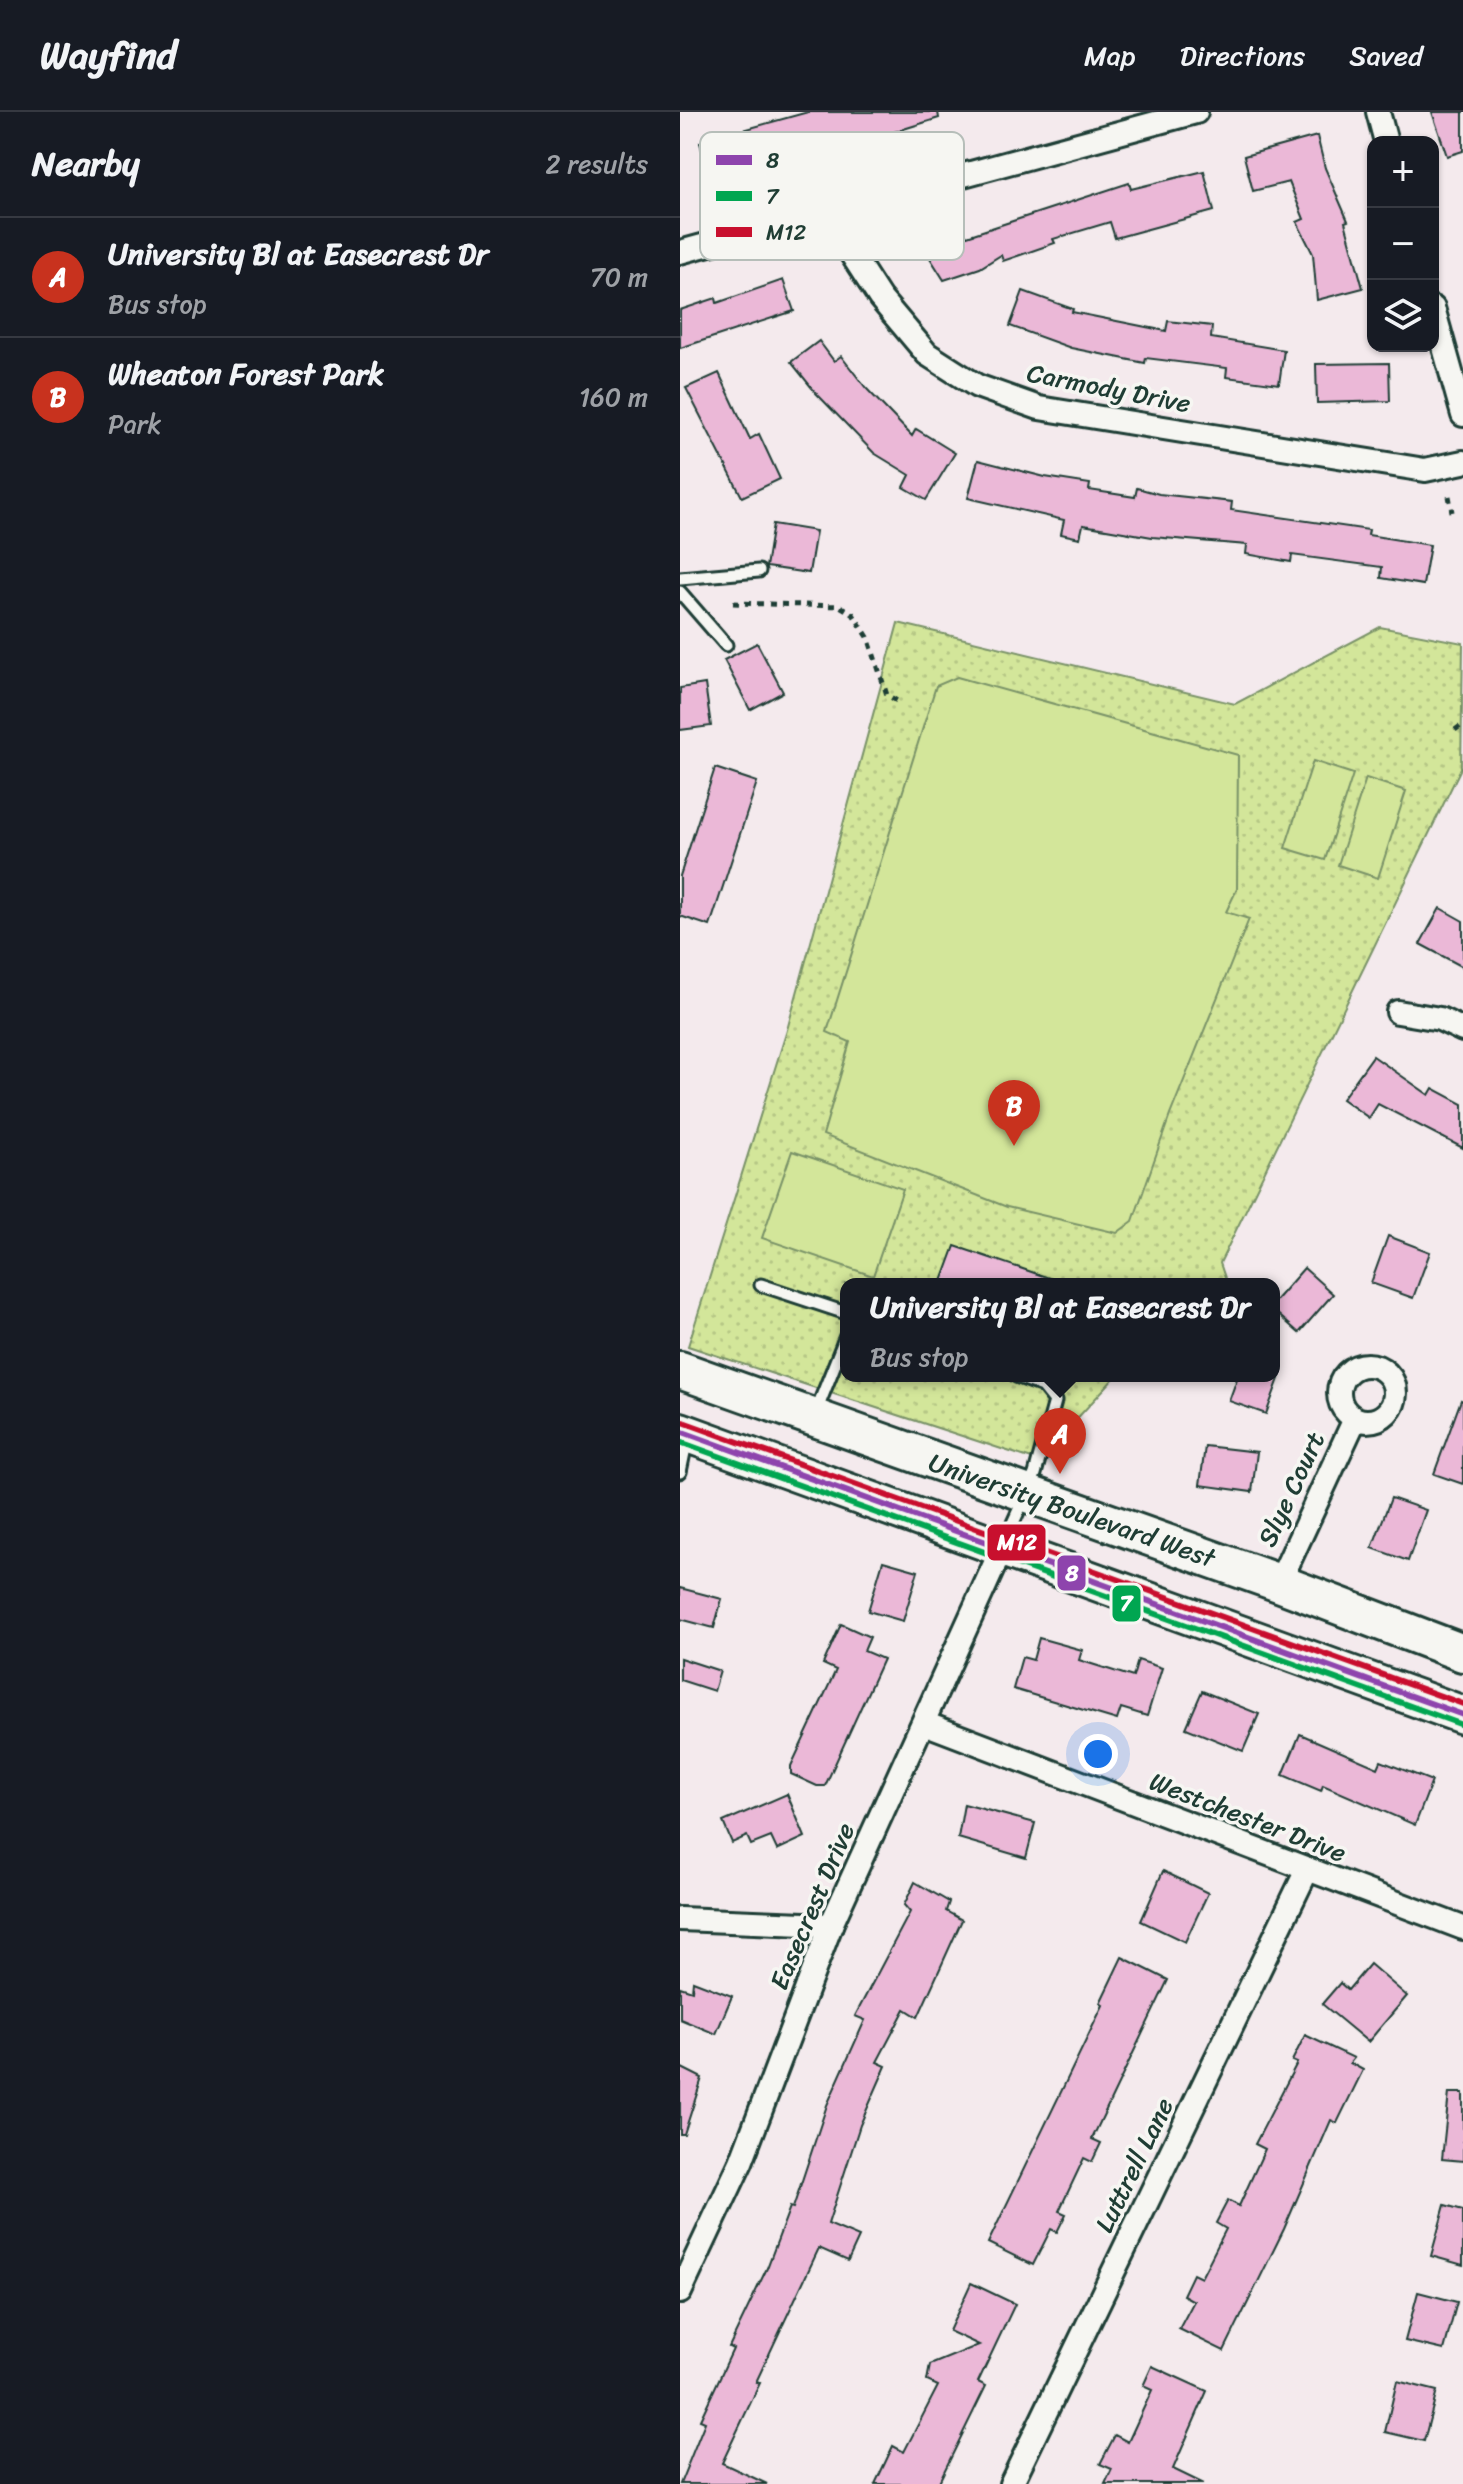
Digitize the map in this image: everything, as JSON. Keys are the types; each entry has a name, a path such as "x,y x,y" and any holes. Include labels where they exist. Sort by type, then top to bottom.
{"main road":[{"name":"University Boulevard West","path":"680,1370 1279,1583 1463,1653"},
{"name":"University Boulevard West","path":"684,1432 1463,1715"}],"street":[{"path":"964,175 1196,112"},
{"path":"1378,112 1384,136"},
{"path":"680,252 700,247"},
{"name":"Carmody Drive","path":"855,260 880,298 927,354 977,386 1039,408 1425,470 1463,462"},
{"path":"1439,329 1463,415"},
{"path":"1398,1012 1440,1019 1463,1030"},
{"name":"Slye Court","path":"1279,1583 1355,1419"},
{"name":"Easecrest Drive","path":"680,2292 741,2162 831,1925 1003,1546"},
{"name":"Westchester Drive","path":"924,1723 1463,1928"},
{"name":"Luttrell Lane","path":"1011,2484 1307,1870"},
{"path":"680,1919 831,1925"}],"lane":[{"path":"680,578 759,571"},
{"path":"680,592 726,645"},
{"path":"761,1285 840,1311"},
{"path":"813,1418 840,1351"},
{"path":"1003,1546 1026,1495 1055,1401 1043,1386 1032,1382"},
{"path":"680,1472 684,1432"}],"path":[{"path":"1449,496 1452,512"},
{"path":"733,603 840,606 861,624 887,695 897,701"},
{"path":"1455,730 1463,724"}],"green space":[{"path":"898,623 1235,704 1380,627 1463,643 1461,768 1220,1263 1225,1278 840,1278 840,1382 1110,1382 1038,1461 688,1346 787,1030"},
{"path":"957,677 1238,755 1237,889 1226,912 1249,919 1170,1115 1133,1221 1117,1233 1007,1207 823,1135 850,1042 827,1032 936,686"},
{"path":"1313,761 1353,774 1325,860 1285,848"},
{"path":"1366,778 1406,791 1378,878 1338,865"},
{"path":"792,1151 903,1189 873,1276 762,1238"}],"building":[{"path":"808,112 938,112 939,118 894,132 736,132"},
{"path":"1432,112 1463,112 1463,151 1447,156"},
{"path":"1317,136 1325,168 1348,221 1345,222 1363,288 1317,300 1313,254 1297,222 1304,219 1289,182 1253,191 1244,156"},
{"path":"1204,171 1214,211 1115,238 1110,222 1053,239 1055,243 1003,261 1001,255 980,268 944,280 931,260 964,260 964,232 967,236 1129,183 1131,189"},
{"path":"783,280 794,311 680,348 680,310 716,298 717,303"},
{"path":"1023,291 1073,309 1072,312 1166,331 1168,321 1212,326 1211,338 1284,350 1279,384 1226,377 1227,368 1146,358 1145,363 1071,348 1010,326"},
{"path":"819,341 834,361 841,356 866,388 912,436 916,429 955,453 926,500 904,487 910,475 874,453 816,393 791,362"},
{"path":"1389,363 1390,401 1317,403 1316,364"},
{"path":"719,373 750,439 759,434 780,479 742,497 686,388"},
{"path":"978,460 1045,477 1090,484 1089,490 1135,497 1137,488 1159,494 1232,502 1231,510 1369,530 1368,535 1430,545 1423,585 1381,578 1382,567 1292,555 1291,562 1246,554 1247,545 1152,537 1083,525 1080,538 1061,534 1064,520 968,498"},
{"path":"773,524 816,531 809,573 766,567"},
{"path":"757,643 783,692 750,710 724,660"},
{"path":"705,684 711,726 680,730 680,688"},
{"path":"715,768 757,782 710,926 680,916 680,876"},
{"path":"1440,908 1463,921 1463,967 1420,944"},
{"path":"1373,1056 1429,1095 1433,1088 1463,1104 1463,1148 1378,1104 1369,1118 1342,1099"},
{"path":"1388,1236 1430,1252 1413,1298 1371,1283"},
{"path":"955,1246 1049,1278 943,1278"},
{"path":"1304,1268 1333,1294 1299,1333 1280,1316 1280,1295"},
{"path":"1236,1382 1278,1382 1266,1414 1229,1401"},
{"path":"1463,1401 1463,1484 1434,1474"},
{"path":"1205,1446 1257,1452 1252,1492 1200,1485"},
{"path":"1391,1498 1426,1510 1408,1561 1372,1548"},
{"path":"883,1561 918,1571 903,1621 868,1611"},
{"path":"680,1588 722,1599 714,1628 680,1619"},
{"path":"841,1624 870,1637 864,1651 883,1659 825,1786 817,1786 791,1774 791,1766 836,1670 823,1664"},
{"path":"1039,1638 1082,1650 1079,1660 1133,1677 1138,1660 1162,1668 1147,1716 1121,1708 1117,1720 1013,1689 1022,1657 1033,1660"},
{"path":"680,1658 720,1671 714,1691 680,1680"},
{"path":"1202,1691 1259,1714 1243,1751 1186,1728"},
{"path":"1300,1734 1378,1768 1381,1761 1432,1781 1415,1825 1323,1785 1321,1791 1283,1775"},
{"path":"787,1794 805,1837 777,1850 771,1837 751,1845 747,1836 732,1843 723,1822"},
{"path":"964,1804 1035,1823 1026,1858 958,1838"},
{"path":"1163,1871 1208,1893 1185,1942 1141,1921"},
{"path":"915,1882 949,1902 946,1911 962,1920 918,2017 905,2009 877,2062 886,2066 860,2125 828,2224 859,2237 848,2261 819,2248 722,2463 767,2484 680,2484 705,2422 700,2420 733,2349 729,2347 767,2268 790,2207 793,2208 827,2105 865,2020 855,2016 910,1912 904,1905"},
{"path":"1122,1957 1168,1980 1092,2139 1101,2143 1092,2162 1084,2158 1059,2211 1066,2214 1057,2232 1051,2229 1033,2265 988,2243 1103,2005 1100,2003"},
{"path":"1370,1964 1407,1996 1368,2042 1322,2004 1340,1983 1348,1990"},
{"path":"693,1981 732,1996 716,2034 680,2019 680,1987 692,1991"},
{"path":"1305,2035 1354,2058 1350,2063 1363,2070 1337,2123 1331,2120 1284,2229 1224,2351 1179,2329 1194,2301 1183,2295 1193,2274 1201,2278 1226,2229 1216,2223 1228,2200 1239,2206 1265,2149 1255,2144 1297,2063 1292,2061"},
{"path":"680,2067 702,2078 684,2134 680,2134"},
{"path":"1449,2093 1463,2093 1463,2161 1442,2159"},
{"path":"1445,2205 1463,2210 1463,2265 1431,2256"},
{"path":"971,2283 1015,2304 978,2382 986,2386 938,2484 875,2484 893,2446 904,2452 938,2386 927,2381 930,2365 979,2345 949,2331"},
{"path":"1418,2292 1457,2302 1444,2350 1405,2341"},
{"path":"1152,2366 1207,2391 1173,2469 1204,2484 1105,2484 1112,2469 1100,2464 1115,2435 1128,2442 1152,2390 1143,2386"},
{"path":"1397,2381 1437,2391 1424,2441 1385,2432"}],"transit line":[{"name":"M12","path":"683,1422 1463,1704"},
{"name":"8","path":"680,1431 1463,1715"},
{"name":"7","path":"680,1442 1460,1724"}],"place":[{"name":"Wheaton Forest Park","path":"1014,1146"},
{"name":"University Bl at Easecrest Dr","path":"1060,1474"}]}
